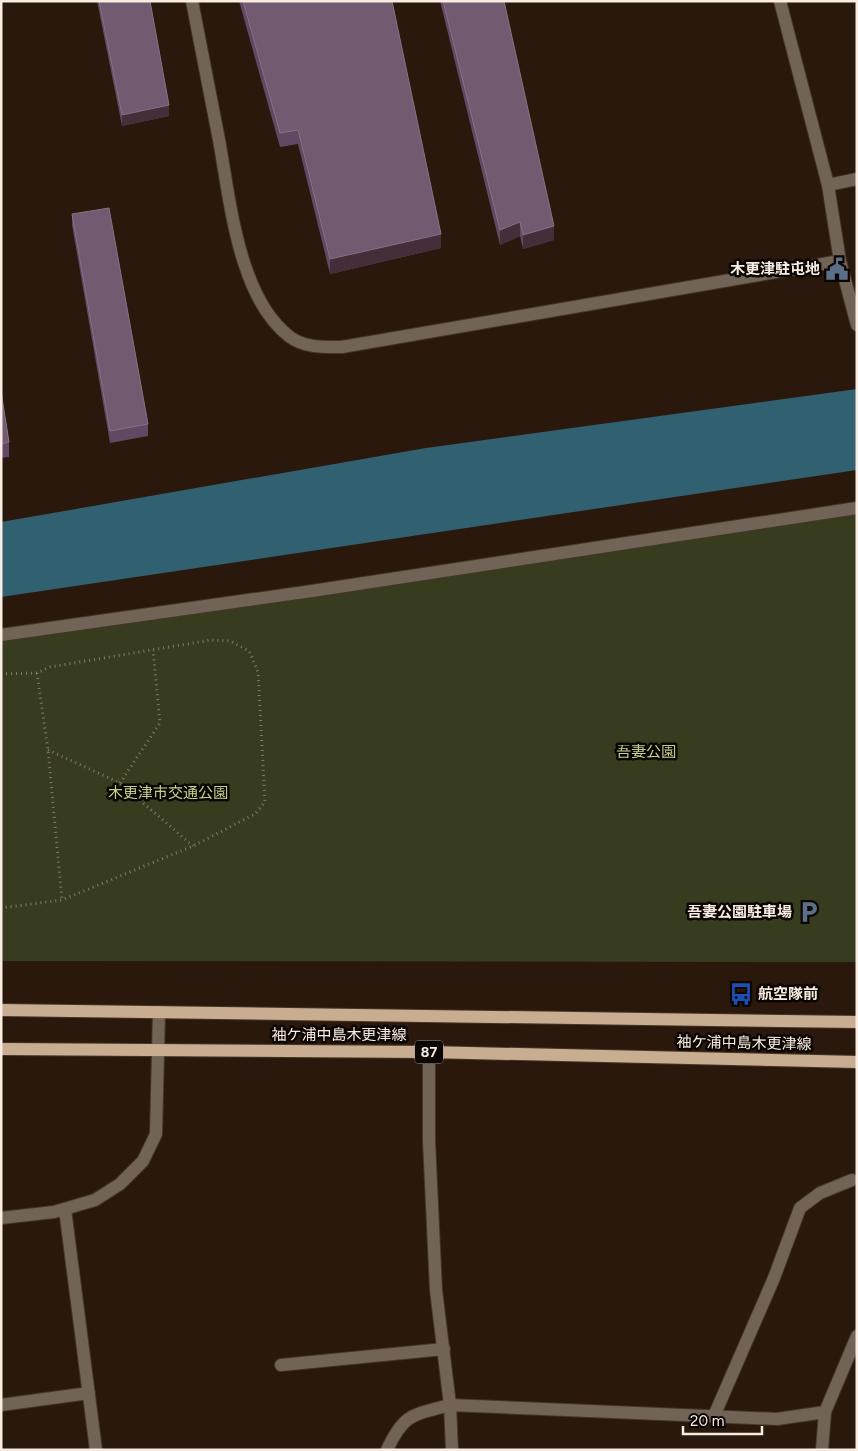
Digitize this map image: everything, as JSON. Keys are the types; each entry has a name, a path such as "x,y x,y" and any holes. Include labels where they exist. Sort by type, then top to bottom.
{"main road":[{"name":"袖ケ浦中島木更津線","path":"1,1010 857,1022"},
{"name":"袖ケ浦中島木更津線","path":"1,1049 429,1052 857,1062"}],"street":[{"path":"192,1 239,244 255,288 266,309 278,326 299,342 322,347 342,347 840,261"},
{"path":"780,1 828,185 840,261 857,325"},
{"path":"828,185 857,179"},
{"path":"1,635 332,588 857,508"},
{"path":"1,1218 65,1209 95,1200 120,1184 142,1161 156,1134 159,1012"},
{"path":"429,1052 429,1141 435,1280 450,1405 452,1450"},
{"path":"714,1416 774,1278 800,1208 820,1193 852,1180"},
{"path":"65,1209 96,1450"},
{"path":"822,1450 825,1412 857,1336"},
{"path":"281,1365 444,1349"},
{"path":"1,1405 89,1393"},
{"path":"388,1450 398,1428 416,1414 450,1405 777,1419 825,1412"}],"path":[{"path":"1,674 37,673 50,667 212,640 230,641 249,651 258,672 265,802 255,814 193,846 62,900 1,908"},
{"path":"120,783 160,723 152,650"},
{"path":"37,673 48,750 62,900"},
{"path":"48,750 120,783 193,846"}],"green space":[{"name":"吾妻公園","path":"857,508 857,962 1,961 1,638"}],"water":[{"path":"857,389 857,470 1,597 1,522 426,448"}],"building":[{"path":"99,1 150,1 169,105 122,115"},
{"path":"243,1 392,1 441,234 330,259 298,130 280,133"},
{"path":"443,1 504,1 554,226 523,235 520,222 500,230"},
{"path":"109,208 148,424 110,431 72,214"},
{"path":"1,391 9,442 1,444"}],"place":[{"name":"木更津駐屯地","path":"837,269"},
{"name":"吾妻公園駐車場","path":"809,912"},
{"name":"航空隊前","path":"741,994"}],"park label":[{"name":"木更津市交通公園","path":"168,793"}]}
